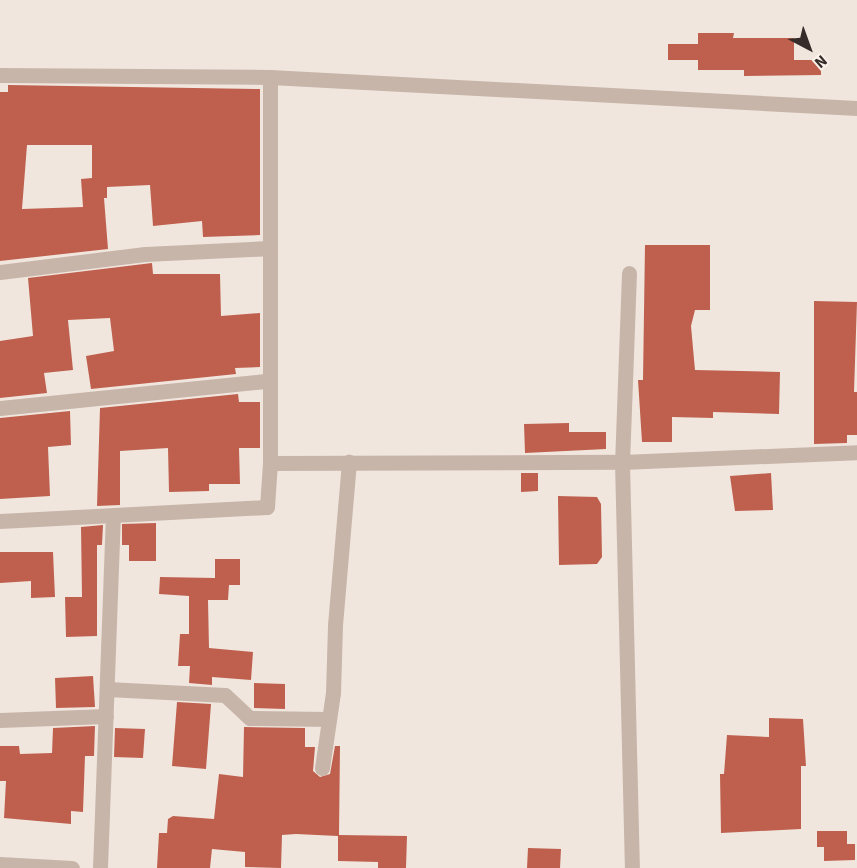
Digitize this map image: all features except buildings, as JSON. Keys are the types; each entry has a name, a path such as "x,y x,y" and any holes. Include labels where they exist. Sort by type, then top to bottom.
{"street":[{"path":"0,75 270,77 857,108"},
{"path":"0,520 267,507 270,463 268,381 270,77"},
{"path":"0,272 145,254 270,248"},
{"path":"628,273 622,462 632,868"},
{"path":"0,408 268,381"},
{"path":"270,463 622,462 857,452"},
{"path":"322,768 329,719 349,462"},
{"path":"100,868 113,516"},
{"path":"107,689 225,694 250,718 329,719"},
{"path":"0,720 106,716"},
{"path":"0,864 72,868"}]}
